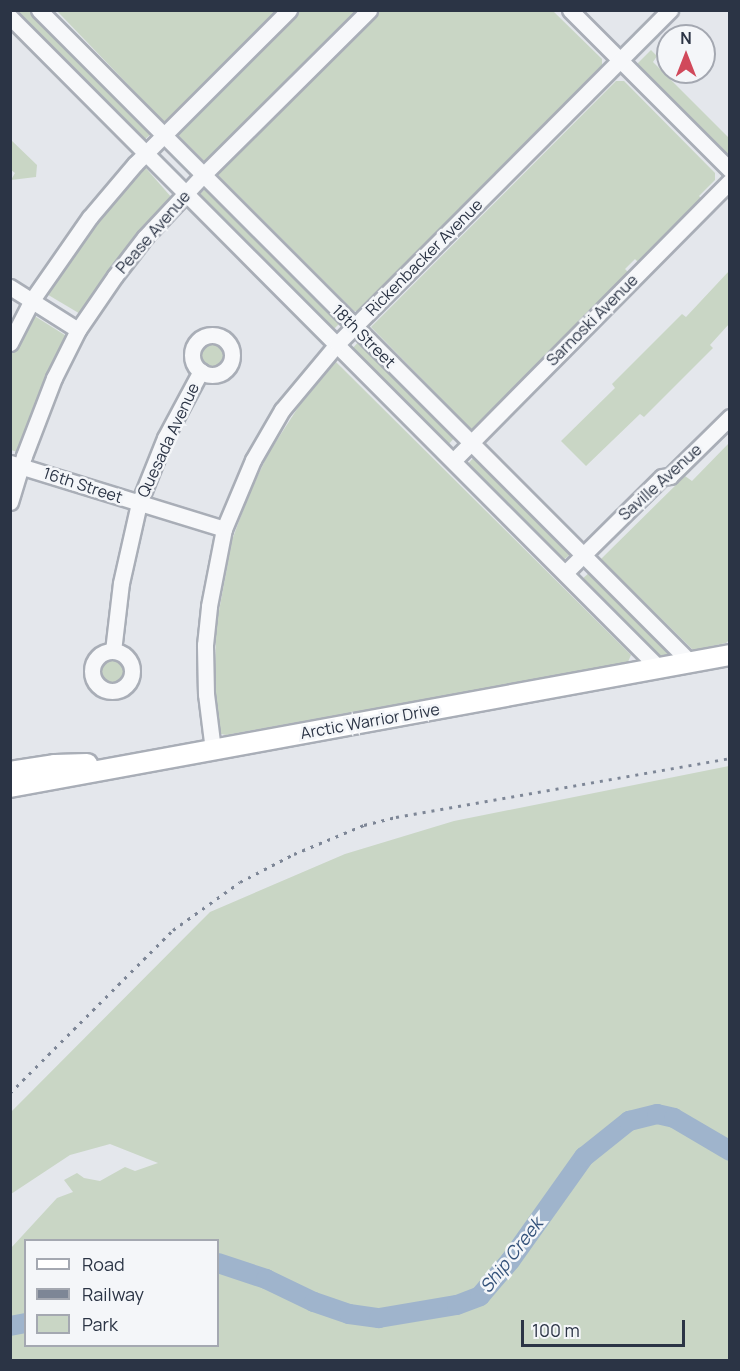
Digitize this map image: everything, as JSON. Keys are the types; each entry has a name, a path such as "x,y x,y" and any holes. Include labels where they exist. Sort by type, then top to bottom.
{"main road":[{"name":"Arctic Warrior Drive","path":"10,787 729,655"},
{"path":"10,772 70,763 131,765"},
{"path":"10,797 74,783 104,770"}],"street":[{"name":"18th Street","path":"39,10 690,662"},
{"path":"10,343 32,300 90,217 146,154 289,10"},
{"name":"Pease Avenue","path":"10,502 15,464 78,330 145,237 203,175 369,10"},
{"path":"570,10 729,170"},
{"name":"Rickenbacker Avenue","path":"213,750 206,693 205,645 209,606 224,529 254,460 282,410 337,344 670,10"},
{"name":"18th Street","path":"10,17 659,668"},
{"name":"Sarnoski Avenue","path":"454,460 729,181"},
{"path":"10,287 78,330"},
{"name":"Quesada Avenue","path":"113,651 121,583 139,503 165,438 201,371"},
{"name":"Saville Avenue","path":"565,573 662,477 670,476 729,417"},
{"name":"16th Street","path":"15,464 224,529"}],"green space":[{"path":"11,11 31,11 153,132 142,142"},
{"path":"57,11 276,11 164,122"},
{"path":"300,11 361,11 207,164 177,134"},
{"path":"376,11 553,11 602,59 602,67 358,311 354,311 216,173"},
{"path":"651,50 656,55 653,62 656,65 656,84 675,84 729,138 729,160 635,66"},
{"path":"616,81 624,81 715,173 715,180 699,196 703,200 639,263 635,259 625,269 629,273 472,430 371,327"},
{"path":"10,139 37,165 36,177 11,180 15,173 11,170"},
{"path":"144,166 172,198 82,315 45,293 87,230"},
{"path":"207,187 342,321 332,331 197,197"},
{"path":"729,271 729,324 710,345 713,348 644,417 640,414 586,466 561,441 615,388 612,384 682,314 686,317"},
{"path":"33,315 68,337 18,452 11,450 10,355"},
{"path":"212,340 222,344 226,354 222,364 212,368 202,364 198,354 202,344"},
{"path":"360,340 456,436 447,446 351,350"},
{"path":"336,362 631,655 628,662 226,735 221,734 218,727 215,679 216,627 232,540 248,497 268,454 299,406"},
{"path":"729,443 729,640 726,643 693,650 601,559 685,476 692,481"},
{"path":"476,455 572,553 561,562 466,466"},
{"path":"591,571 669,650 668,655 656,657 580,581"},
{"path":"112,656 122,661 127,671 122,681 112,686 102,681 97,671 102,661"},
{"path":"729,766 729,1360 11,1360 11,1248 57,1198 73,1192 64,1180 77,1173 84,1178 100,1181 125,1167 135,1171 158,1163 110,1144 70,1155 11,1194 11,1112 210,912 345,854 454,821"}],"waterway":[{"name":"Ship Creek","path":"219,1263 266,1279 314,1302 349,1314 379,1318 457,1305 480,1296 510,1261 584,1157 629,1121 657,1114 674,1118 730,1151"},
{"name":"Ship Creek","path":"10,1326 24,1323"}],"railway":[{"path":"10,1093 173,930 240,882 294,854 364,825 396,817 730,758"}]}
